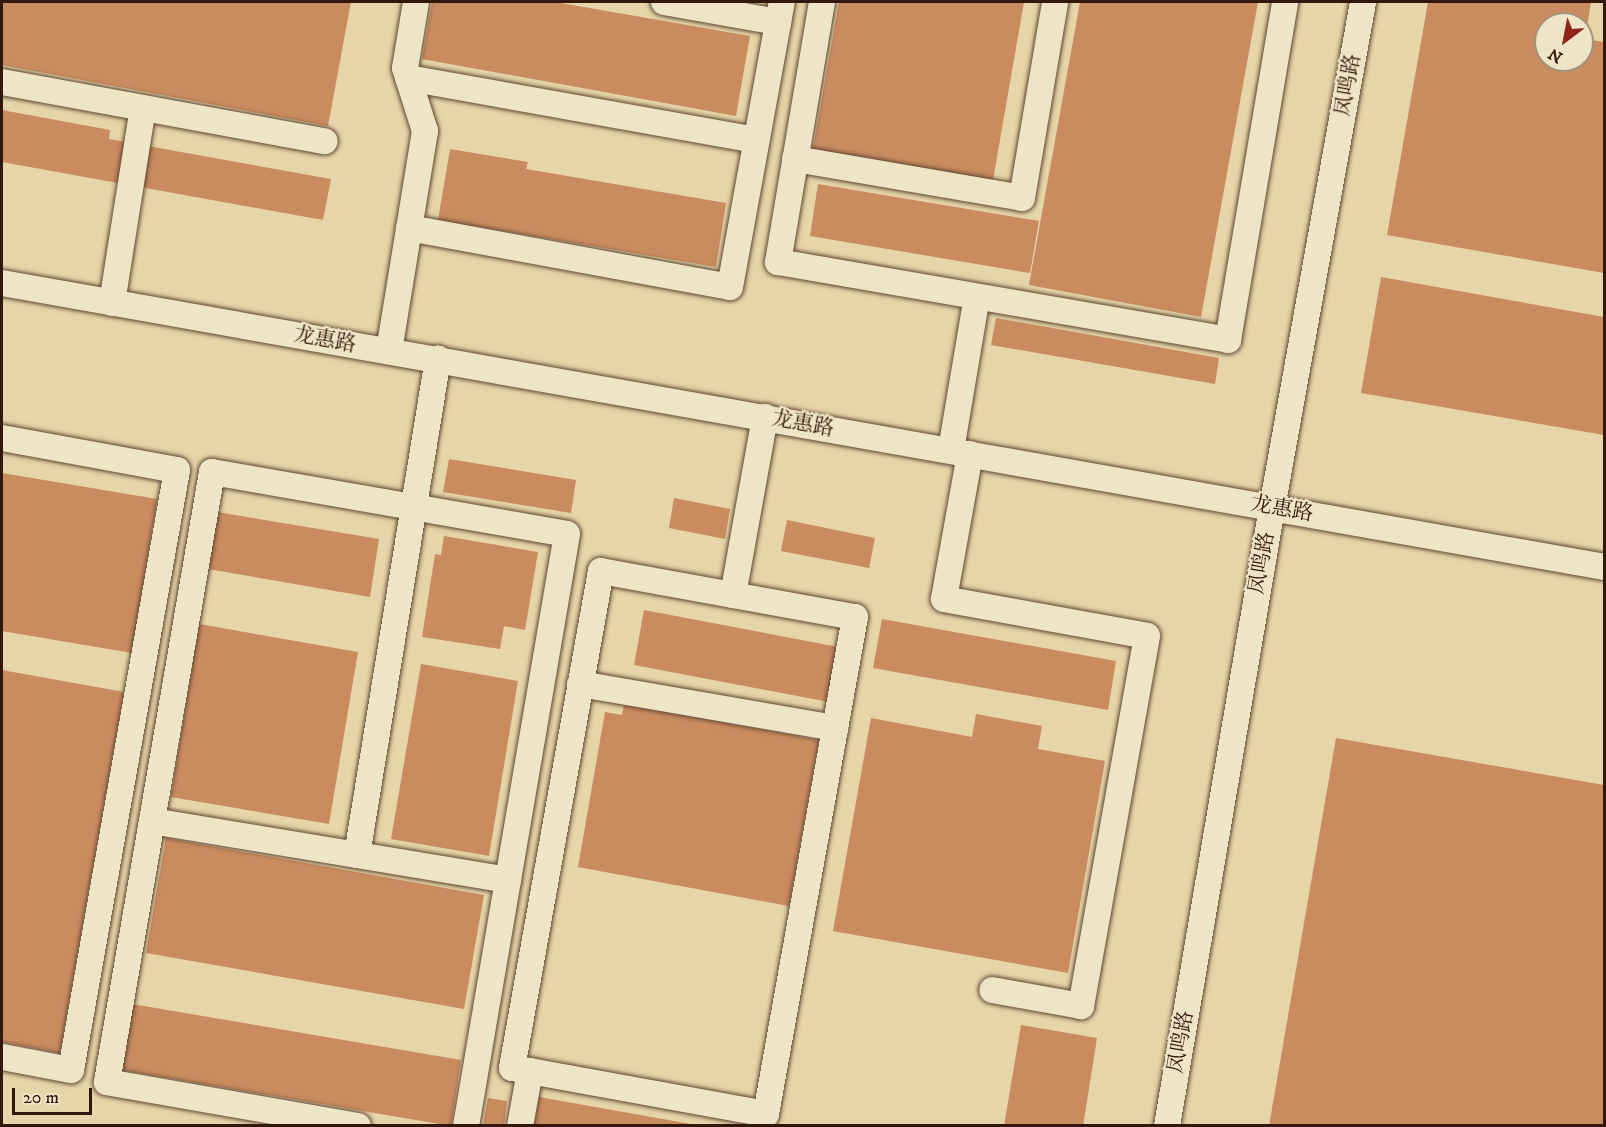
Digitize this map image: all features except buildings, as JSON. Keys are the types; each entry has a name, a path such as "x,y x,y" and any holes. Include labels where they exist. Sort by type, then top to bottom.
{"street":[{"path":"389,351 425,131 405,68 416,2"},
{"path":"409,228 730,287 780,12 664,2"},
{"path":"822,2 778,262 1228,340 1285,2"},
{"path":"795,159 1022,198 1055,2"},
{"name":"凤鸣路","path":"1167,1125 1272,508 1363,2"},
{"path":"408,78 757,140"},
{"path":"2,82 325,141"},
{"path":"112,303 143,108"},
{"name":"龙惠路","path":"2,283 1605,567"},
{"path":"977,297 944,599 1147,636 1081,1006 992,990"},
{"path":"357,855 438,359"},
{"path":"733,595 765,417"},
{"path":"2,438 177,470 71,1070 2,1057"},
{"path":"358,1125 107,1082 212,472 567,534 466,1125"},
{"path":"601,571 733,595 855,617 765,1120 512,1068 601,571"},
{"path":"580,684 835,728"},
{"path":"152,821 508,880"},
{"path":"520,1125 530,1071"}]}
